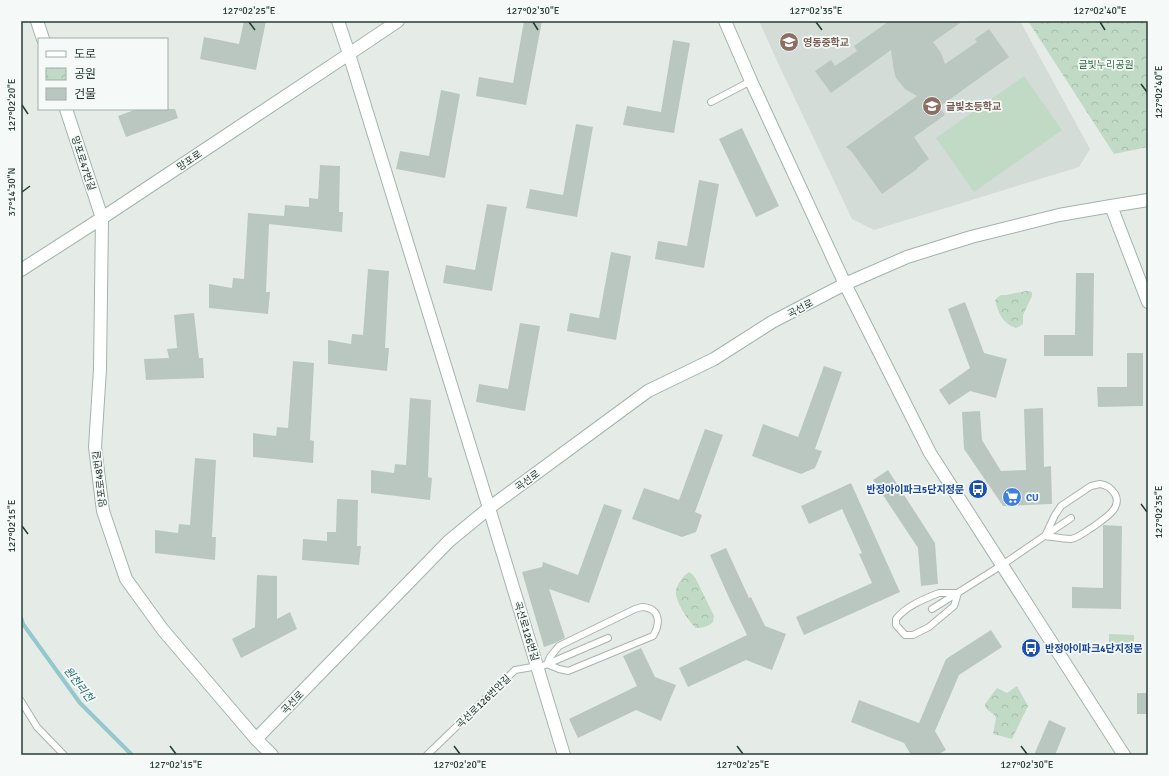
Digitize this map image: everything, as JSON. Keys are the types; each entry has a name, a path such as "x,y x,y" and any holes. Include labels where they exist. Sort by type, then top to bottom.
{"street":[{"path":"37,21 43,38"},
{"name":"곡선로126번길","path":"338,21 489,508 541,666 564,755"},
{"name":"망포로","path":"25,267 102,218 398,21"},
{"path":"725,21 751,81 845,284 930,453 1124,755"},
{"name":"망포로47번길","path":"66,110 102,218"},
{"name":"곡선로","path":"256,739 449,541 489,508 648,391 714,359 772,322 845,284 907,257 970,237 1059,215 1148,200"},
{"path":"1110,206 1148,302"},
{"name":"망포로48번길","path":"102,218 100,369 96,447 102,511 126,579 163,630 256,739"},
{"path":"256,739 272,755"}],"lane":[{"path":"711,102 751,81"},
{"path":"1100,484 1106,485 1113,490 1117,499 1116,507 1111,514 1083,533 1071,539 1046,536 1055,515 1061,506 1091,486 1100,484"},
{"path":"932,609 958,594 1071,518"},
{"path":"939,593 958,594 954,606 929,627 913,635 905,635 896,625 896,619 900,613 922,600 939,593"},
{"path":"648,607 657,614 658,624 653,636 568,671 541,666 560,646 635,609 648,607"},
{"name":"곡선로126번안길","path":"427,755 515,670 541,666 608,638"},
{"path":"21,702 38,727 64,755"}],"shaded area":[{"name":"글빛초등학교","path":"759,21 1020,21 1090,149 1079,167 874,230 852,219"}],"green space":[{"name":"글빛누리공원","path":"1028,21 1148,21 1148,147 1114,154"},
{"path":"1024,76 1062,130 974,192 936,138"},
{"path":"1026,291 1032,292 1032,296 1023,315 1023,324 1016,328 1004,321 995,300 1001,295"},
{"path":"689,572 696,579 714,616 713,622 710,625 696,628 682,610 677,599 676,590 679,582"},
{"path":"1109,634 1134,635 1134,650 1109,650"},
{"path":"1017,686 1028,706 1012,739 993,734 996,718 994,714 987,710 985,704 997,688 1007,693"}],"building":[{"path":"244,21 266,21 256,70 200,59 204,37 239,44"},
{"path":"524,21 542,21 526,105 476,96 479,77 513,83"},
{"path":"889,21 963,21 933,42 941,53 945,64 977,42 975,39 989,29 1009,57 939,107 945,115 914,137 929,159 882,194 851,151 846,147 917,96 905,89 896,78 891,50 831,93 815,71 831,60 835,66 857,51 854,46"},
{"path":"673,40 690,43 674,133 623,125 627,106 661,112"},
{"path":"441,90 460,94 445,178 396,169 400,151 429,156"},
{"path":"175,109 178,118 126,137 118,116 134,110"},
{"path":"576,124 593,127 577,217 526,208 530,189 563,195"},
{"path":"742,128 779,206 756,217 719,139"},
{"path":"320,165 340,166 339,212 343,212 342,232 269,224 266,292 270,292 268,314 209,308 209,284 232,288 233,278 244,279 248,213 284,216 285,205 309,207 309,198 318,199"},
{"path":"699,180 719,184 704,268 655,259 658,241 687,246"},
{"path":"487,204 507,207 492,291 443,283 446,265 475,270"},
{"path":"611,252 631,256 616,340 567,331 570,313 599,318"},
{"path":"368,269 389,271 385,348 389,348 387,371 328,364 328,340 351,344 352,334 363,335"},
{"path":"1076,273 1094,273 1093,356 1044,356 1044,335 1075,335"},
{"path":"965,302 984,353 1007,359 996,398 970,391 949,405 939,390 970,368 948,309"},
{"path":"194,313 199,358 203,358 204,378 146,380 144,359 169,358 167,349 177,348 174,315"},
{"path":"520,323 540,326 525,411 476,402 479,384 508,389"},
{"path":"1127,353 1143,353 1143,406 1098,407 1097,387 1127,387"},
{"path":"293,361 314,363 310,440 314,441 313,463 253,457 253,433 276,436 277,427 288,428"},
{"path":"824,366 842,372 815,449 822,451 815,468 801,474 752,456 763,424 798,437"},
{"path":"410,398 431,400 428,477 432,478 430,500 371,493 371,470 394,473 395,464 406,465"},
{"path":"1043,408 1044,467 1051,466 1052,504 1003,506 964,449 962,412 980,411 982,440 1001,471 1026,470 1024,409"},
{"path":"705,429 723,435 695,512 702,515 696,532 682,537 632,519 644,488 679,500"},
{"path":"195,458 216,460 212,537 216,537 215,560 155,553 155,530 178,533 179,524 190,525"},
{"path":"888,470 935,543 938,584 921,586 918,548 873,480"},
{"path":"851,483 900,592 804,635 796,617 872,583 859,554 862,553 842,509 809,524 801,506"},
{"path":"337,499 358,500 357,546 361,546 359,565 302,560 303,539 327,541 327,532 336,532"},
{"path":"604,504 622,510 589,603 549,589 565,638 544,647 522,572 542,567 543,562 578,575"},
{"path":"1103,525 1122,526 1121,609 1072,608 1072,587 1103,588"},
{"path":"726,548 749,598 751,597 765,626 786,634 772,670 746,660 688,687 679,668 747,635 710,555"},
{"path":"257,575 277,576 277,619 290,612 297,629 241,658 232,639 255,627"},
{"path":"991,630 1002,647 959,675 935,731 946,750 937,755 911,755 904,743 851,722 859,700 919,723 946,659"},
{"path":"641,648 655,677 676,685 661,721 636,710 578,738 569,719 637,686 623,656"},
{"path":"1137,693 1148,693 1148,714 1137,714"},
{"path":"1049,720 1066,728 1055,755 1034,755"}],"waterway":[{"name":"원천리천","path":"21,618 23,624 80,703 132,755"}],"place":[{"name":"영동중학교","path":"789,42"},
{"name":"글빛초등학교","path":"932,106"},
{"name":"반정아이파크5단지정문","path":"978,489"},
{"name":"CU","path":"1012,497"},
{"name":"반정아이파크4단지정문","path":"1031,648"}]}
